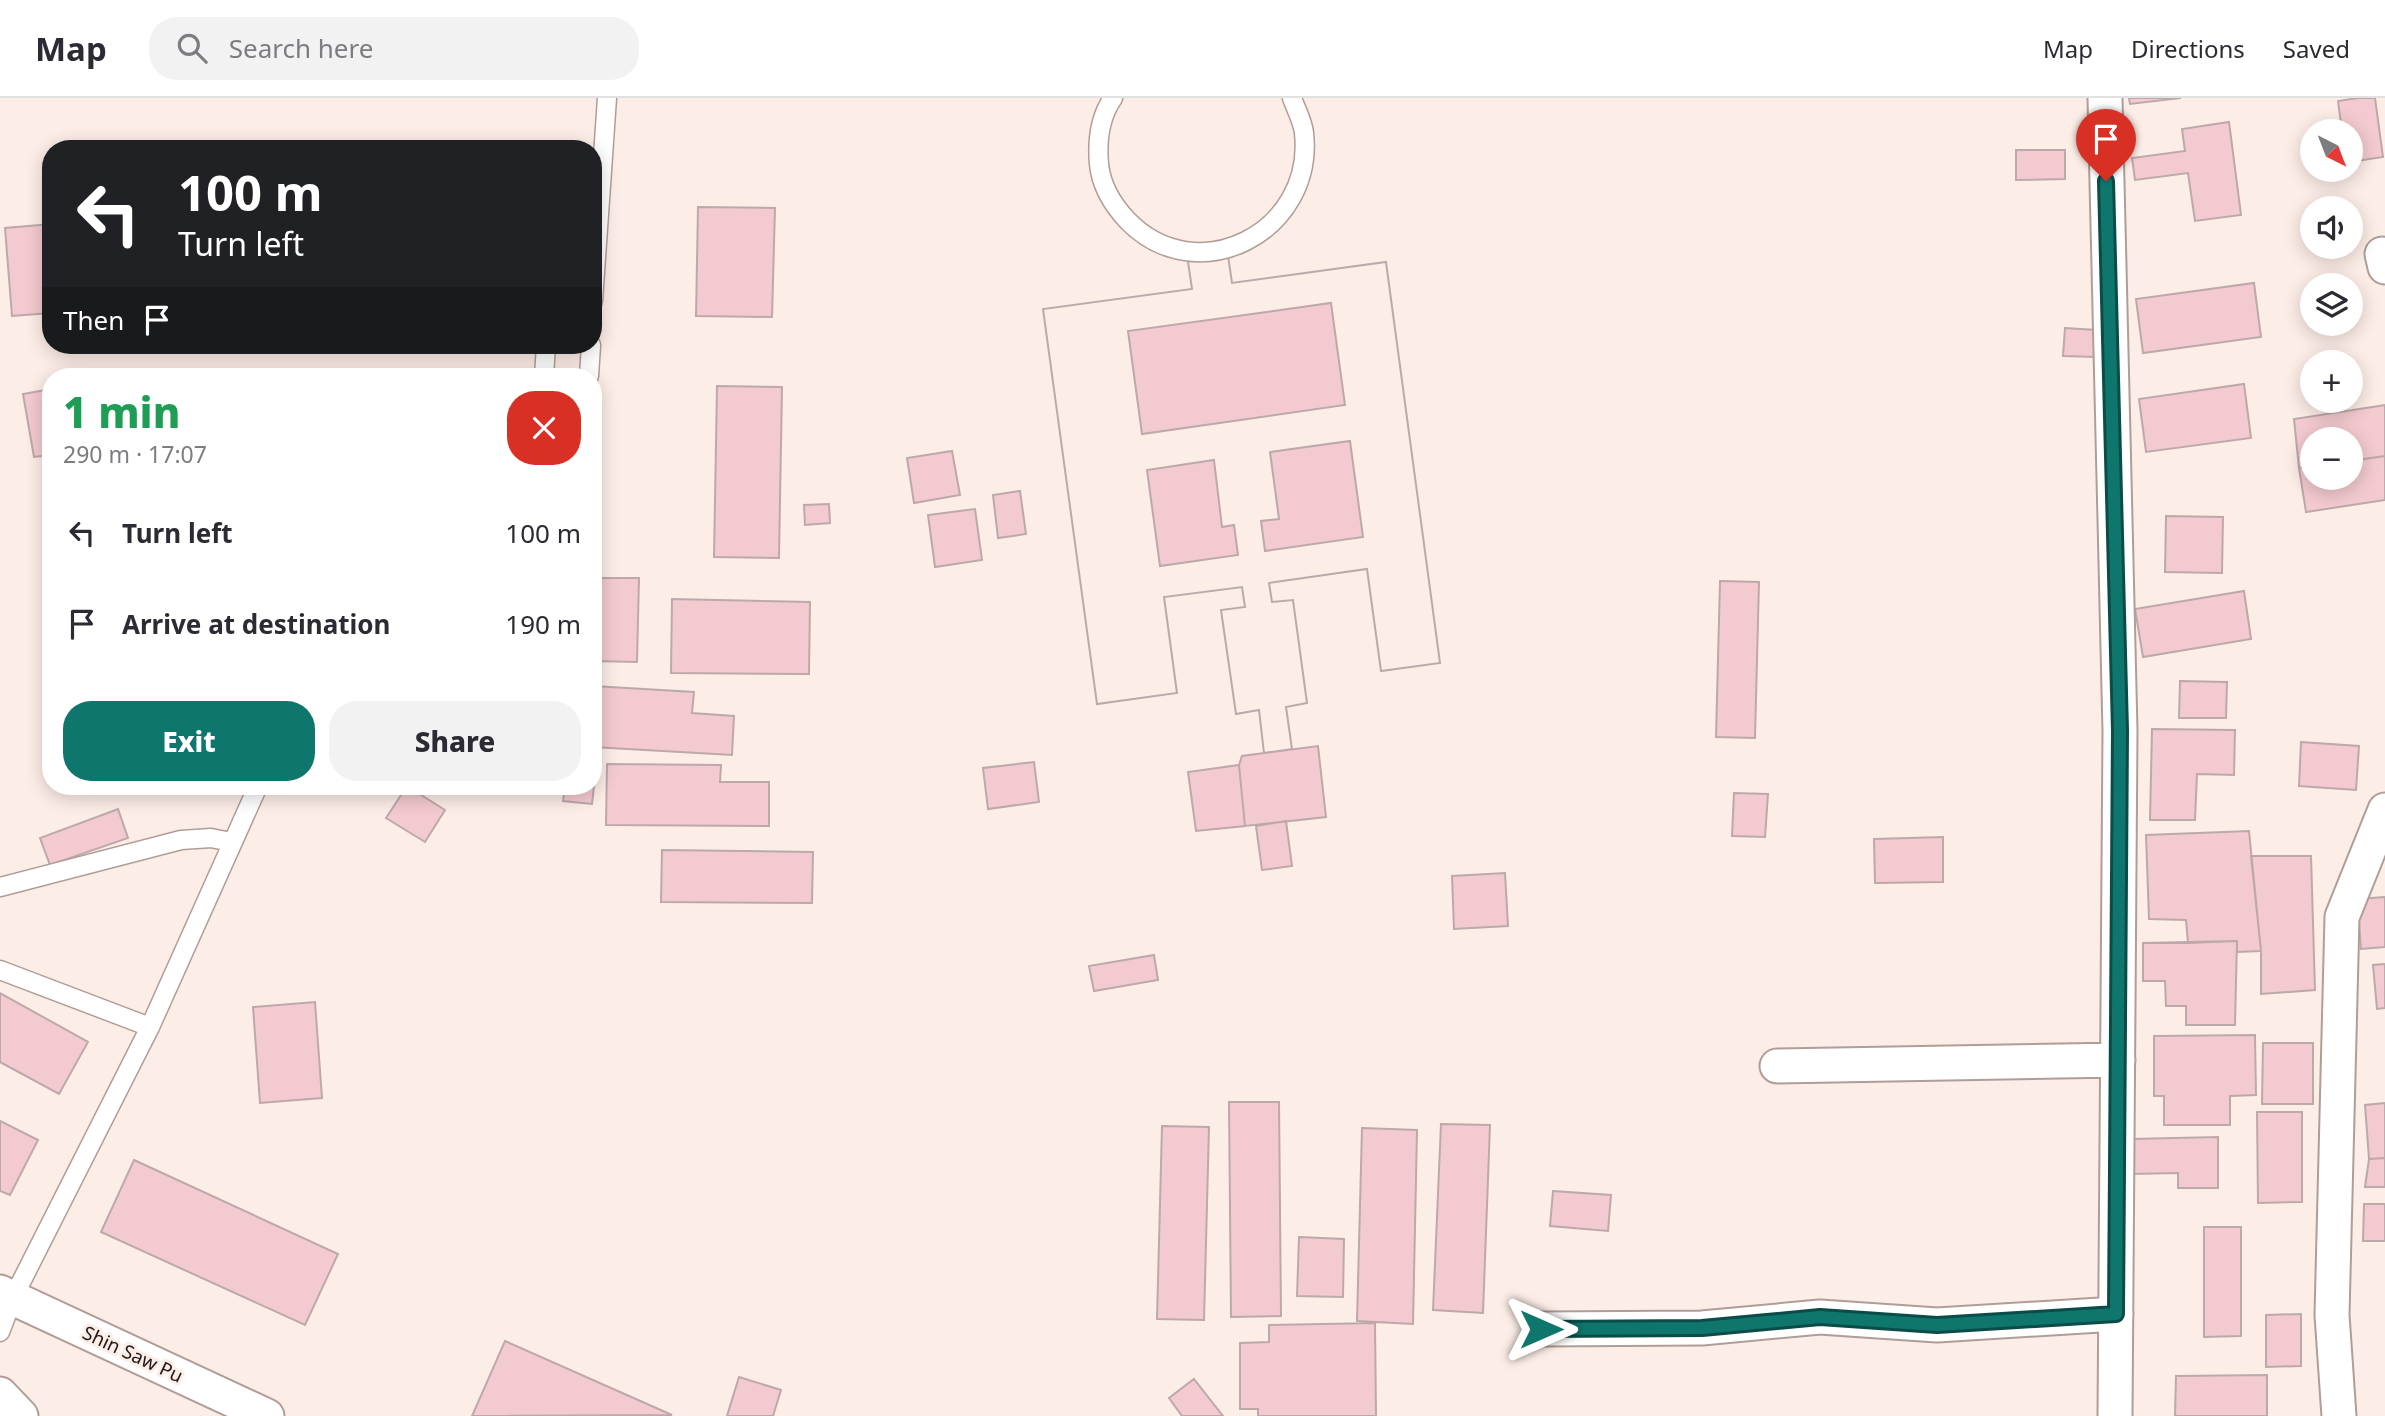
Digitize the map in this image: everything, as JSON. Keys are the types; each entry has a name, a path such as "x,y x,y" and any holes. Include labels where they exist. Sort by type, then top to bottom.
{"street":[{"path":"2105,98 2120,731 2115,1416"},
{"path":"2339,1416 2332,1315 2342,917 2385,810"},
{"path":"1777,1066 2118,1060"},
{"name":"Shin Saw Pu","path":"6,1295 267,1416"},
{"path":"1541,1329 1702,1328 1820,1317 1937,1325 2116,1314"},
{"path":"0,1394 21,1416"}],"lane":[{"path":"600,140 607,98"},
{"path":"1113,98 1107,107 1097,141 1100,175 1115,208 1140,233 1172,249 1211,253 1246,243 1276,222 1296,192 1303,168 1304,132 1292,98"},
{"path":"0,1332 6,1295 150,1027 254,795"},
{"path":"0,887 181,840 211,838 231,842"},
{"path":"0,970 150,1027"}],"building":[{"path":"2129,98 2181,98 2130,104"},
{"path":"2375,98 2383,157 2363,160 2363,119 2340,119 2338,101"},
{"path":"2229,122 2241,215 2195,221 2188,173 2135,180 2132,158 2185,151 2182,129"},
{"path":"2016,150 2065,150 2065,179 2016,180"},
{"path":"698,207 775,208 772,317 696,316"},
{"path":"42,225 42,314 12,316 5,228"},
{"path":"1226,242 1232,283 1386,262 1440,663 1381,671 1367,569 1269,583 1272,602 1293,600 1307,703 1286,707 1292,749 1264,753 1259,710 1236,714 1221,610 1245,607 1242,587 1164,597 1177,693 1097,704 1043,309 1192,289 1186,248","holes":["1331,303 1345,405 1142,434 1128,331","1350,441 1363,537 1265,551 1261,521 1279,519 1270,452","1214,460 1222,527 1234,525 1238,555 1160,566 1147,470"]},
{"path":"1226,242 1232,283 1386,262 1440,663 1381,671 1367,569 1269,583 1272,602 1293,600 1307,703 1286,707 1292,749 1264,753 1259,710 1236,714 1221,610 1245,607 1242,587 1164,597 1177,693 1097,704 1043,309 1192,289 1186,248"},
{"path":"2254,283 2261,337 2143,353 2136,299"},
{"path":"2065,328 2096,330 2095,357 2063,356"},
{"path":"2244,384 2251,438 2146,452 2139,399"},
{"path":"717,386 782,387 779,558 714,557"},
{"path":"42,391 42,456 34,457 23,394"},
{"path":"2385,405 2385,456 2363,459 2363,427 2300,427 2299,468 2294,419 2333,413 2363,413 2363,408"},
{"path":"952,451 960,495 914,503 907,458"},
{"path":"2385,456 2385,500 2306,512 2302,490 2363,490 2363,459"},
{"path":"1020,491 1026,534 998,538 993,495"},
{"path":"829,504 830,523 805,525 804,505"},
{"path":"975,509 982,560 935,567 928,515"},
{"path":"2166,516 2223,517 2222,573 2165,572"},
{"path":"602,578 639,578 637,662 602,661"},
{"path":"1720,581 1759,582 1755,738 1716,737"},
{"path":"2244,591 2251,639 2143,657 2135,609"},
{"path":"672,599 810,602 809,674 671,673"},
{"path":"2180,681 2227,682 2226,718 2179,718"},
{"path":"602,687 694,692 692,713 734,716 732,755 602,748"},
{"path":"2152,729 2235,730 2234,775 2197,774 2195,820 2150,820"},
{"path":"2301,742 2359,746 2356,790 2299,786"},
{"path":"1318,746 1326,817 1245,826 1239,765 1242,756"},
{"path":"1034,762 1039,802 988,809 983,768"},
{"path":"607,764 721,765 720,782 769,782 769,826 606,825"},
{"path":"1239,765 1245,826 1196,831 1188,772"},
{"path":"1734,793 1768,794 1765,837 1732,836"},
{"path":"401,795 421,795 445,810 425,842 386,818"},
{"path":"564,795 593,795 592,804 563,801"},
{"path":"118,809 128,838 50,865 40,838"},
{"path":"1286,821 1292,866 1262,870 1256,826"},
{"path":"2249,831 2261,951 2237,952 2237,941 2188,943 2186,920 2149,919 2146,835"},
{"path":"1943,837 1943,882 1875,883 1874,839"},
{"path":"662,850 813,852 812,903 661,902"},
{"path":"2251,856 2311,856 2315,990 2261,994 2261,951"},
{"path":"1505,873 1508,926 1454,929 1452,876"},
{"path":"2385,897 2385,947 2361,949 2357,899"},
{"path":"2237,941 2235,1025 2186,1025 2186,1006 2166,1006 2165,981 2143,981 2143,943"},
{"path":"1154,955 1158,980 1094,991 1089,966"},
{"path":"2385,964 2385,1008 2377,1009 2373,965"},
{"path":"0,993 88,1042 59,1094 0,1062"},
{"path":"315,1002 322,1098 260,1103 253,1007"},
{"path":"2255,1035 2256,1095 2230,1096 2230,1125 2164,1125 2164,1096 2154,1096 2154,1036"},
{"path":"2263,1043 2313,1043 2313,1104 2262,1104"},
{"path":"1229,1102 1279,1102 1281,1316 1231,1317"},
{"path":"2385,1103 2385,1158 2369,1159 2365,1105"},
{"path":"2257,1112 2302,1112 2302,1202 2258,1203"},
{"path":"0,1121 38,1140 10,1195 0,1191"},
{"path":"1441,1124 1490,1125 1483,1313 1433,1310"},
{"path":"1162,1126 1209,1127 1204,1320 1157,1319"},
{"path":"1362,1128 1417,1130 1413,1324 1357,1321"},
{"path":"2218,1137 2218,1188 2178,1188 2178,1173 2131,1174 2131,1139"},
{"path":"2385,1158 2385,1187 2365,1187 2369,1159"},
{"path":"134,1160 338,1254 305,1325 101,1232"},
{"path":"1553,1191 1611,1195 1608,1231 1550,1226"},
{"path":"2364,1204 2385,1204 2385,1241 2363,1241"},
{"path":"2204,1227 2241,1227 2241,1336 2204,1337"},
{"path":"1299,1237 1344,1239 1343,1297 1297,1296"},
{"path":"2301,1314 2301,1366 2266,1367 2266,1315"},
{"path":"1375,1323 1376,1416 1258,1416 1258,1409 1240,1409 1240,1343 1269,1342 1269,1325"},
{"path":"505,1341 672,1415 472,1416"},
{"path":"2267,1375 2267,1416 2175,1416 2176,1376"},
{"path":"739,1377 781,1390 773,1416 727,1416"},
{"path":"1194,1379 1223,1416 1182,1416 1169,1398"}],"route":[{"path":"1541,1329 1702,1328 1820,1317 1937,1325 2116,1314 2120,731 2106,181"}]}
